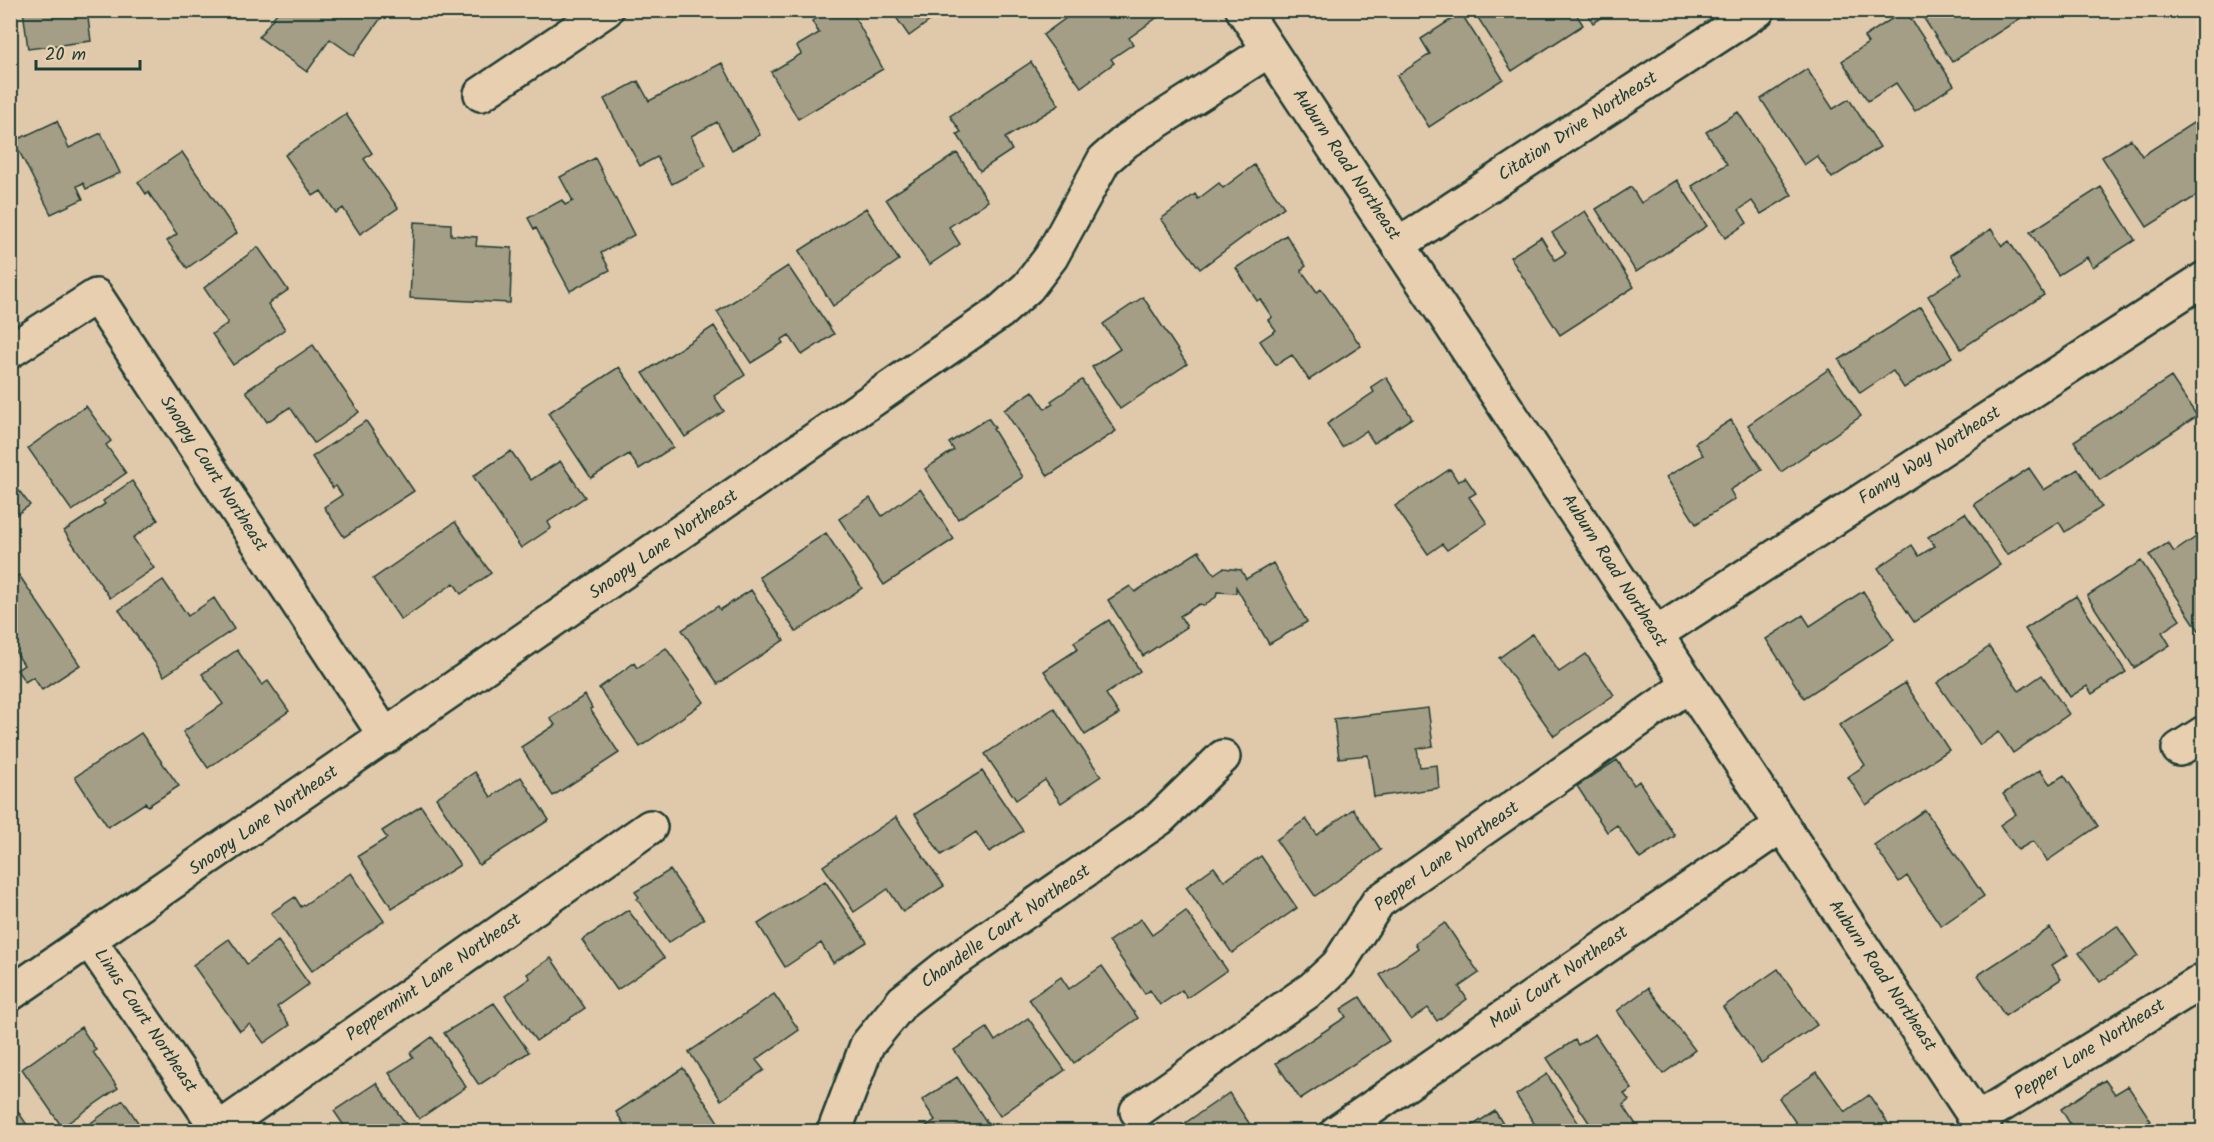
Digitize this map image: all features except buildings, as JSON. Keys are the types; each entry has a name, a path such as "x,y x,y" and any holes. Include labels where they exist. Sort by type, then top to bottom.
{"street":[{"path":"481,94 606,10"},
{"name":"Auburn Road Northeast","path":"1243,10 1981,1126"},
{"name":"Citation Drive Northeast","path":"1399,244 1758,10"},
{"name":"Snoopy Lane Northeast","path":"10,994 1000,312 1028,287 1051,257 1104,160 1136,135 1269,50"},
{"name":"Fanny Way Northeast","path":"1656,634 2204,279"},
{"name":"Snoopy Court Northeast","path":"10,351 96,296 386,737"},
{"name":"Pepper Lane Northeast","path":"1137,1111 1313,988 1338,964 1378,902 1689,685"},
{"name":"Chandelle Court Northeast","path":"834,1131 867,1045 903,1001 946,967 1159,819 1223,758"},
{"name":"Maui Court Northeast","path":"1337,1131 1782,825"},
{"name":"Peppermint Lane Northeast","path":"220,1130 650,827"},
{"name":"Linus Court Northeast","path":"90,941 220,1130"},
{"name":"Pepper Lane Northeast","path":"1981,1126 2204,980"}]}
